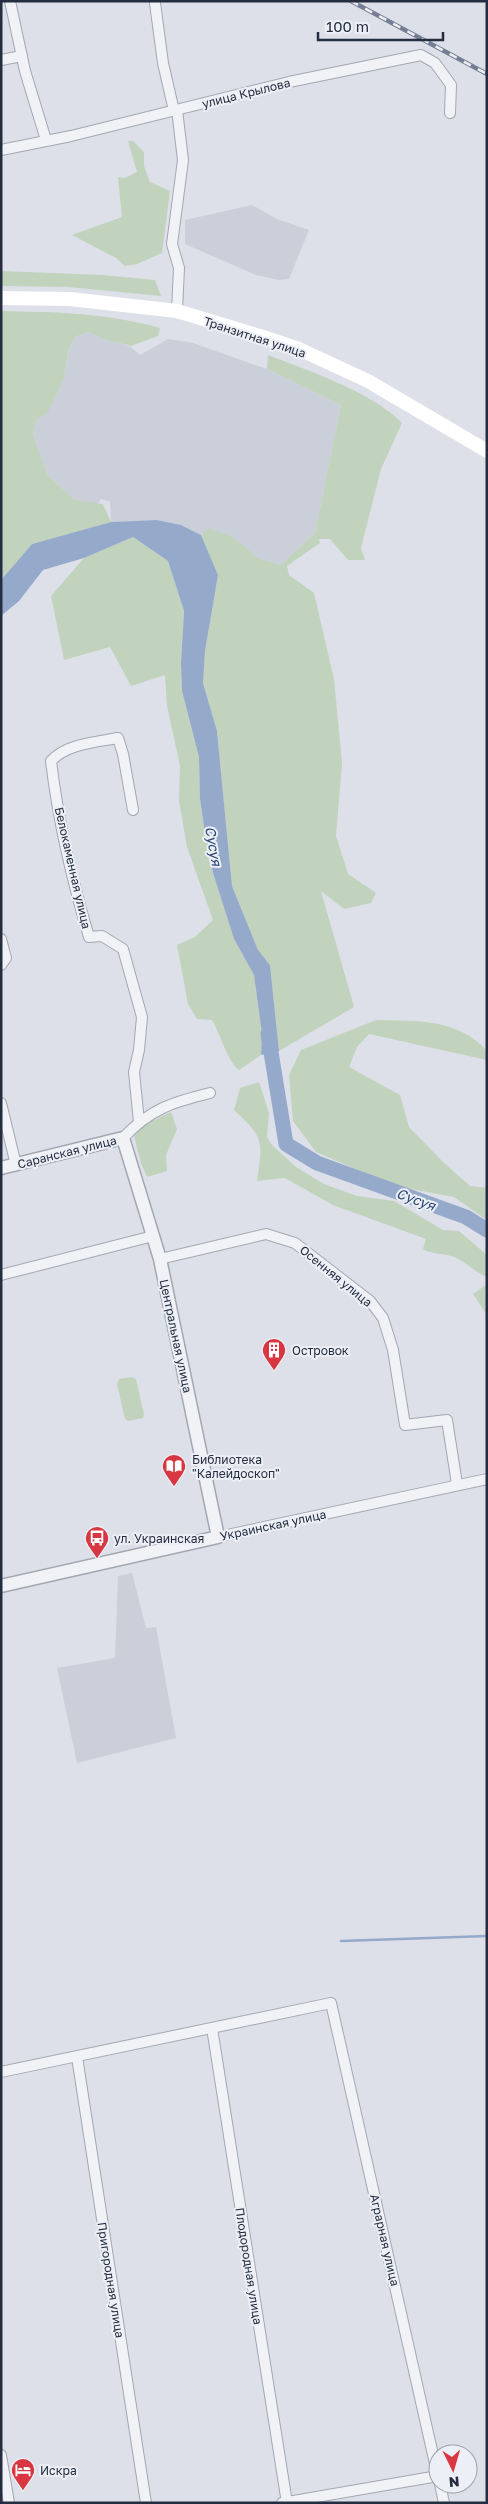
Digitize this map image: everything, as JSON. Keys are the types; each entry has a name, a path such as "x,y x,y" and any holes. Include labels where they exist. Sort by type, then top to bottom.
{"main road":[{"name":"Транзитная улица","path":"1,298 70,299 177,311 298,350 368,382 487,451"}],"street":[{"path":"10,1 22,56 46,140"},
{"path":"155,3 163,62 175,111 183,160 172,244 179,268 177,311"},
{"name":"улица Крылова","path":"1,150 175,111 289,82 421,55 435,63 451,86 450,113"},
{"path":"1,60 22,56"},
{"name":"Белокаменная улица","path":"133,810 123,754 118,738 87,744 57,753 51,761 54,791 79,906 89,937 102,936 123,949 135,986 142,1017 139,1050 134,1072 138,1122"},
{"path":"1,939 4,961"},
{"name":"Саранская улица","path":"1,1168 123,1138 138,1122 174,1101 210,1093"},
{"path":"1,1103 16,1165"},
{"name":"Центральная улица","path":"123,1138 160,1259 218,1537"},
{"name":"Осенняя улица","path":"160,1259 266,1234 294,1243 302,1249 370,1301 383,1318 393,1350 404,1425 447,1420 457,1484"},
{"path":"1,1275 154,1236"},
{"name":"Украинская улица","path":"1,1586 457,1484 487,1479"},
{"name":"Аграрная улица","path":"212,2028 332,2003 431,2444"},
{"path":"1,2072 212,2028"},
{"name":"Плодородная улица","path":"212,2028 286,2502"},
{"name":"Пригородная улица","path":"77,2057 146,2503"},
{"path":"1,2455 9,2503"},
{"path":"286,2502 428,2478"}],"shaded area":[{"path":"252,205 277,219 309,230 289,279 279,280 256,275 185,244 185,220"},
{"path":"89,332 131,347 140,355 168,339 193,343 267,369 341,405 315,533 280,565 258,558 233,538 208,529 201,535 181,525 157,520 111,522 110,502 101,499 96,506 75,500 48,476 33,434 37,418 64,378 68,352 75,337"},
{"path":"132,1573 146,1628 156,1627 176,1738 77,1763 57,1668 115,1658 118,1576"}],"green space":[{"path":"128,141 133,141 144,152 144,166 150,182 170,191 162,253 137,264 125,266 116,258 72,235 122,217 118,177 125,178 137,172"},
{"path":"1,271 103,275 155,280 161,296 68,287 1,286"},
{"path":"1,311 101,316 160,328 158,336 131,346 108,340 89,332 75,337 68,351 64,378 47,414 37,418 33,434 48,476 75,500 103,504 111,522 32,544 1,580"},
{"path":"268,355 321,375 357,392 389,412 402,423 381,469 361,548 365,560 348,560 330,539 319,539 320,543 287,566 289,575 314,593 334,679 342,763 336,836 348,874 376,893 371,903 344,909 321,891 354,1007 279,1051 270,965 258,950 232,886 217,731 203,683 205,651 218,575 201,535 208,528 233,537 258,558 280,565 315,533 341,405 267,369"},
{"path":"133,537 168,561 184,611 181,663 182,691 199,757 200,799 205,833 213,873 234,939 254,975 262,1034 261,1055 239,1070 231,1060 212,1020 197,1019 188,1004 177,945 195,937 213,920 187,847 179,801 180,766 167,706 165,675 131,686 110,647 64,660 51,596 84,558"},
{"path":"376,1020 421,1022 450,1027 476,1040 487,1051 487,1060 369,1034 357,1047 349,1067 400,1095 409,1127 443,1162 470,1186 487,1188 487,1220 454,1197 395,1186 316,1152 293,1121 289,1075 301,1050"},
{"path":"259,1082 269,1113 267,1137 272,1145 296,1167 324,1184 357,1196 394,1201 443,1230 459,1231 487,1255 487,1277 455,1258 423,1249 426,1239 333,1205 285,1178 257,1181 260,1157 259,1141 251,1127 234,1110 240,1088"},
{"path":"171,1112 177,1129 166,1155 167,1171 147,1177 134,1136 142,1126"},
{"path":"487,1284 487,1315 473,1294"},
{"path":"132,1377 136,1379 144,1414 143,1418 128,1421 125,1419 117,1384 119,1379"}],"water":[{"path":"157,520 181,525 201,535 218,575 205,651 203,683 217,731 232,886 258,950 270,965 279,1051 261,1055 262,1034 254,975 234,939 213,873 205,833 200,799 199,757 182,691 181,663 184,611 168,561 133,537 84,558 43,570 19,601 1,616 1,580 32,544 111,522"}],"waterway":[{"name":"Сусуя","path":"268,1034 286,1144 317,1163 466,1217 487,1230"},
{"path":"341,1941 487,1936"}],"railway":[{"path":"351,1 487,74"}],"place":[{"name":"Островок","path":"274,1371"},
{"name":"Библиотека \"Калейдоскоп\"","path":"174,1487"},
{"name":"ул. Украинская","path":"97,1559"},
{"name":"Искра","path":"23,2491"}]}
